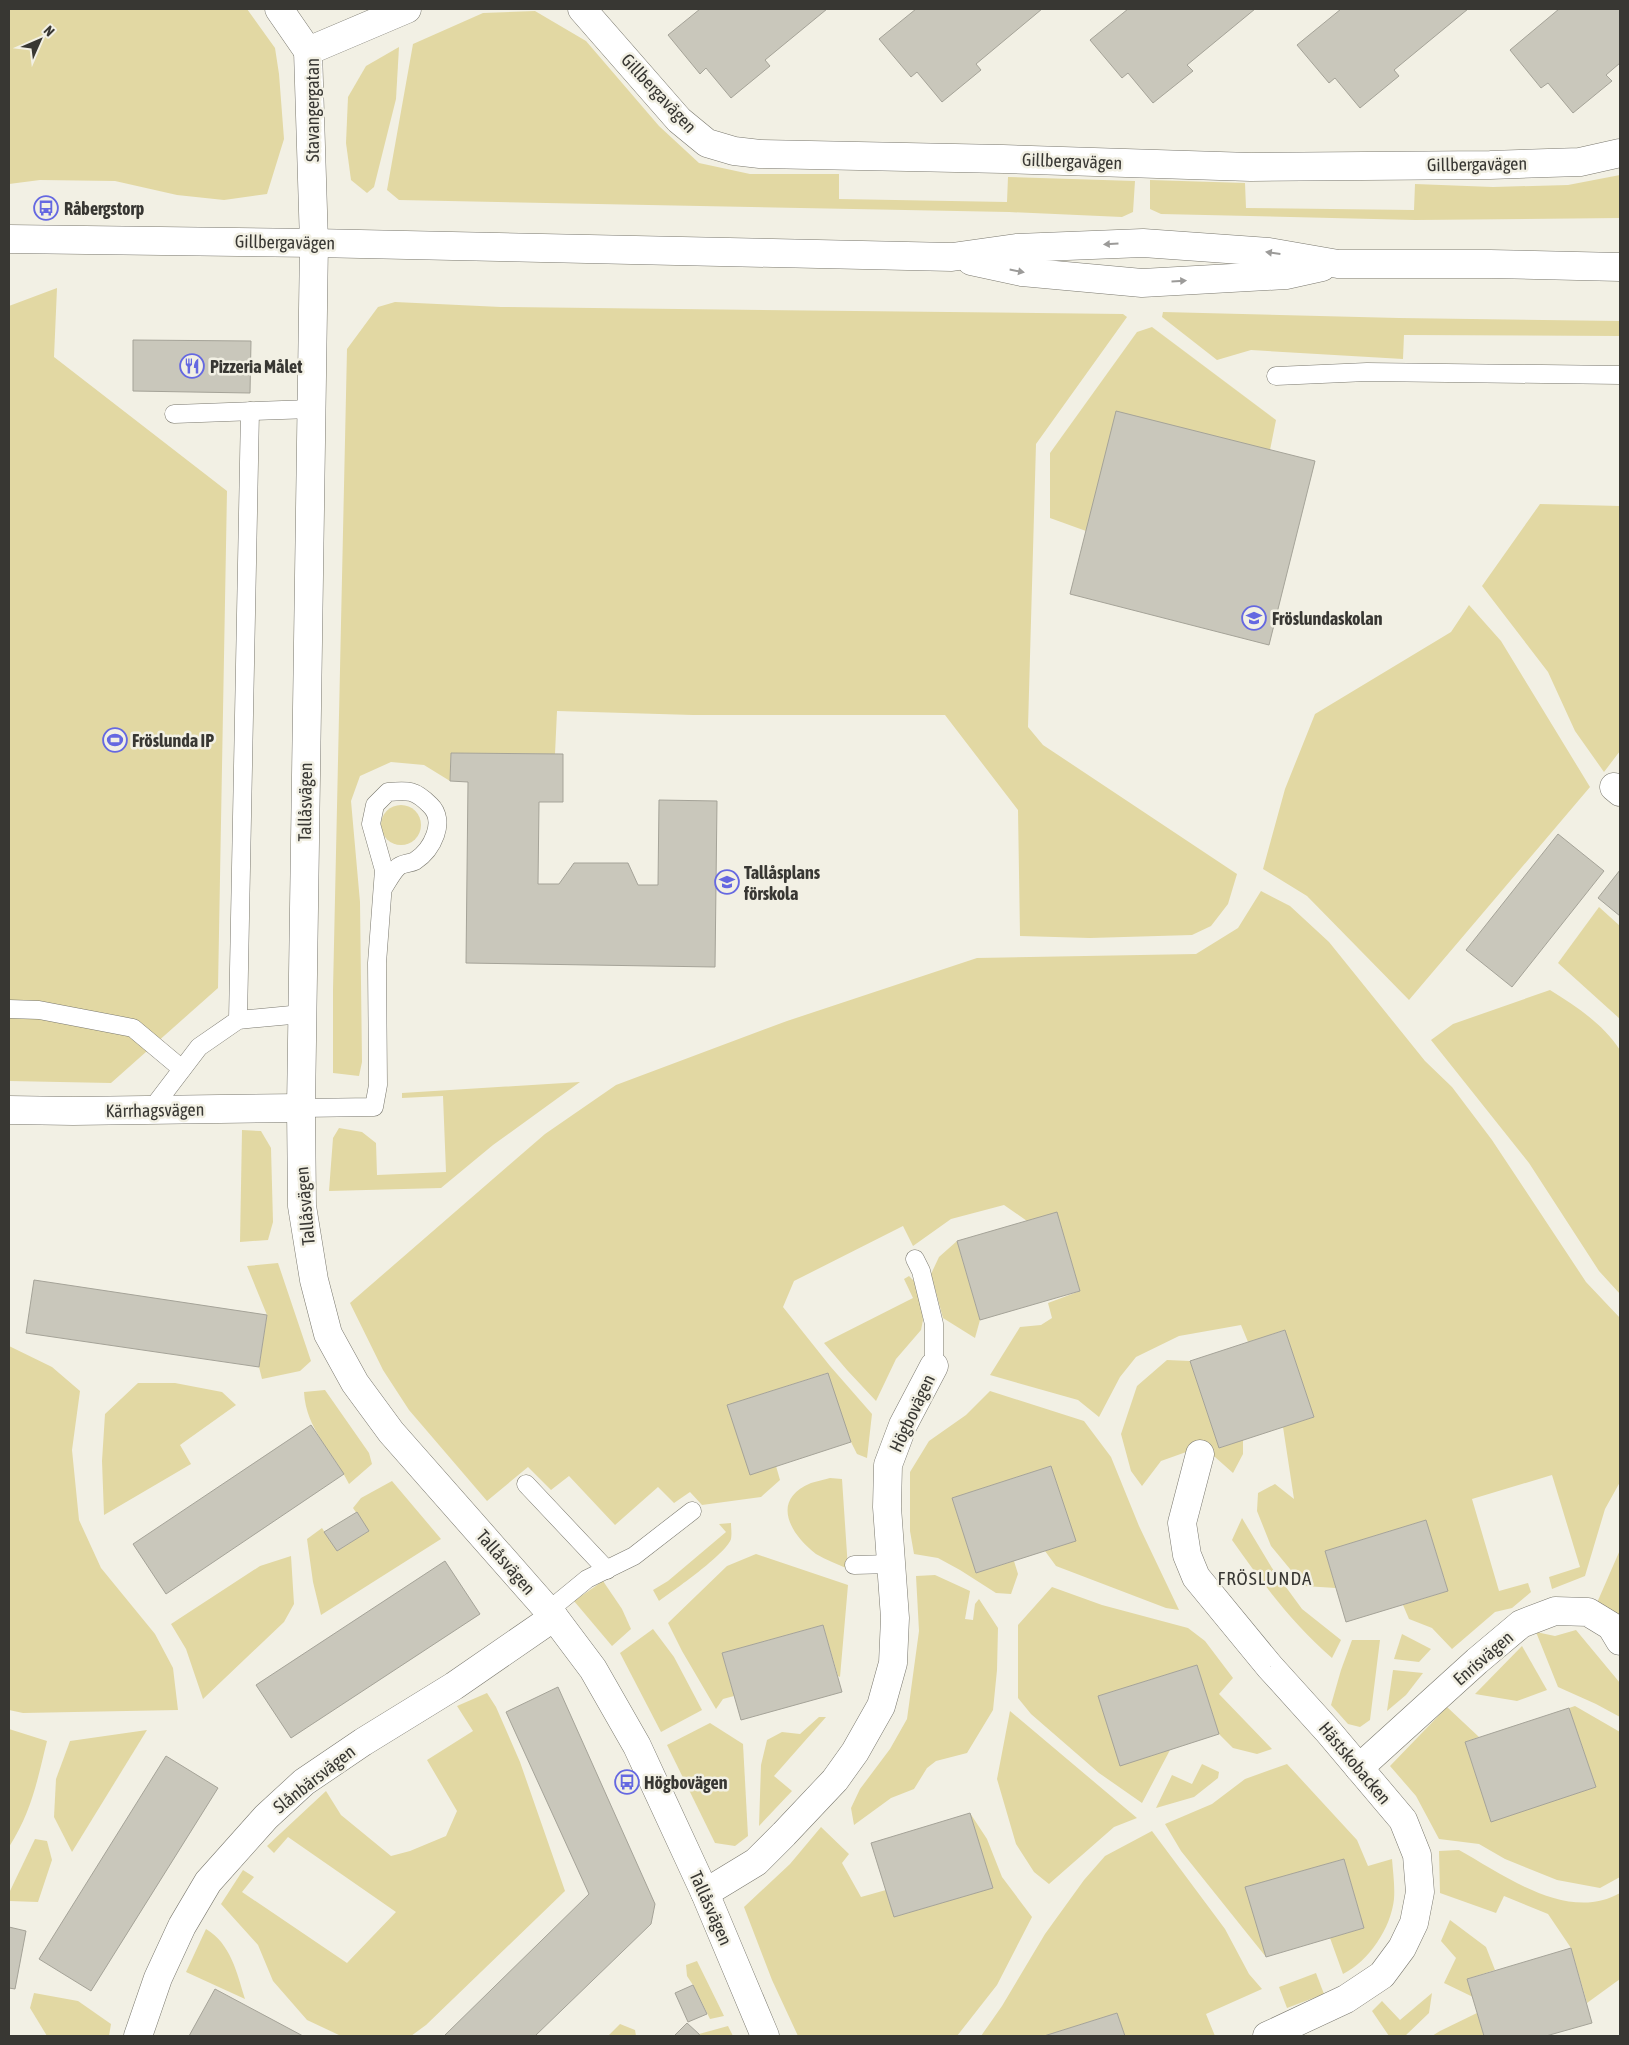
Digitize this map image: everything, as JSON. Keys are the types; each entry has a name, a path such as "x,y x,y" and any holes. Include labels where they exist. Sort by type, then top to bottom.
{"street":[{"path":"279,9 308,51"},
{"name":"Stavangergatan","path":"314,243 308,51 407,9"},
{"name":"Gillbergavägen","path":"582,9 680,120 707,143 734,151 760,154 1251,166 1490,165 1580,162 1620,153"},
{"name":"Gillbergavägen","path":"9,239 314,243 952,257 1016,248 1143,243 1269,252 1338,264 1490,264 1620,267"},
{"name":"Tallåsvägen","path":"314,243 301,1108 302,1206 314,1280 328,1334 355,1383 391,1432 551,1614 593,1670 637,1746 705,1893 765,2036"},
{"name":"Gillbergavägen","path":"952,257 1022,272 1142,283 1286,275 1338,264"},
{"name":"Kärrhagsvägen","path":"9,1110 301,1108"},
{"name":"Högbovägen","path":"705,1893 756,1862 835,1780 855,1752 881,1706 893,1663 895,1618 887,1507 888,1465 903,1425 934,1366"},
{"name":"Hästskobacken","path":"1200,1454 1182,1523 1187,1555 1196,1577 1270,1667 1360,1768 1403,1820 1417,1856 1420,1892 1414,1924 1402,1948 1382,1975 1346,1999 1267,2036"},
{"name":"Enrisvägen","path":"1360,1768 1477,1661 1521,1624 1555,1611 1588,1612 1611,1626 1620,1640"},
{"name":"Slånbärsvägen","path":"138,2036 158,1978 182,1926 208,1882 266,1817 304,1782 363,1742 454,1686 551,1614"}],"lane":[{"path":"1276,376 1367,372 1620,375"},
{"path":"174,414 311,409"},
{"path":"238,1020 250,411"},
{"path":"301,1108 374,1107 378,1085 377,964 384,887 382,860 377,850 371,824 375,805 388,792 408,790 420,796 433,807 439,822 433,841 424,853 414,861 398,866 384,887"},
{"path":"9,1010 39,1010 133,1028 182,1069"},
{"path":"151,1110 199,1047 238,1020 302,1014"},
{"path":"915,1259 921,1271 934,1324 934,1366"},
{"path":"526,1484 607,1570"},
{"path":"551,1614 587,1579 634,1556 692,1511"},
{"path":"854,1565 891,1564"}],"shaded area":[{"path":"9,9 247,9 275,48 279,74 284,139 267,194 224,200 177,195 115,181 40,180 9,184"},
{"path":"535,11 586,41 659,126 699,163 750,174 839,174 839,199 1007,202 1008,177 1135,181 1133,212 1122,217 1009,212 399,200 387,190 413,44 483,13"},
{"path":"399,47 396,99 374,187 367,193 351,180 346,143 348,97 366,66"},
{"path":"1620,175 1620,218 1415,220 1161,214 1150,209 1150,180 1245,183 1246,208 1414,210 1415,184 1493,187 1568,185"},
{"name":"Fröslunda IP","path":"57,288 54,357 227,491 218,988 111,1083 9,1081 9,306"},
{"path":"395,302 501,307 1123,314 1127,317 1036,444 1028,727 1043,745 1237,874 1228,904 1211,926 1192,935 1090,938 1020,936 1018,810 945,715 693,715 557,711 555,754 451,753 450,781 424,765 391,762 360,776 351,801 360,902 362,1062 359,1076 333,1073 333,990 347,349 378,307"},
{"path":"1163,312 1620,321 1620,336 1404,335 1403,359 1251,350 1217,360 1162,317"},
{"path":"1152,327 1276,420 1270,450 1086,531 1050,518 1050,453 1137,332"},
{"path":"1540,504 1620,506 1620,751 1604,772 1575,731 1548,672 1482,586"},
{"path":"1469,605 1501,641 1590,787 1409,1000 1307,896 1263,869 1285,789 1315,714 1451,632"},
{"path":"401,805 415,811 421,825 415,839 401,845 387,839 381,825 387,811"},
{"path":"1261,891 1290,906 1329,942 1425,1061 1452,1087 1492,1140 1586,1282 1620,1318 1620,1482 1605,1509 1585,1576 1552,1589 1549,1577 1580,1567 1552,1475 1472,1499 1499,1591 1528,1583 1531,1592 1512,1608 1495,1612 1452,1649 1432,1628 1409,1619 1403,1605 1448,1591 1426,1520 1325,1551 1336,1588 1304,1586 1271,1546 1257,1511 1258,1493 1275,1484 1294,1499 1283,1427 1314,1417 1285,1330 1248,1342 1241,1325 1179,1336 1136,1357 1120,1377 1099,1417 1078,1400 990,1375 1020,1327 1041,1325 1052,1318 1048,1303 1080,1291 1057,1213 1027,1221 1004,1205 951,1219 913,1246 903,1226 794,1281 783,1307 830,1366 872,1414 867,1458 857,1454 851,1442 827,1373 728,1405 776,1466 780,1480 761,1497 702,1505 690,1492 674,1503 658,1487 615,1525 569,1476 551,1490 528,1467 487,1501 409,1410 383,1370 350,1303 545,1134 616,1085 787,1021 977,958 1196,954 1238,928"},
{"path":"1599,907 1620,926 1620,1019 1558,963"},
{"path":"1550,990 1579,1009 1597,1024 1620,1050 1620,1294 1599,1271 1529,1163 1431,1040 1453,1024"},
{"path":"580,1082 493,1145 441,1188 329,1191 333,1138 339,1128 362,1132 376,1143 377,1175 446,1172 443,1096 402,1098 402,1093"},
{"path":"242,1130 261,1131 271,1148 273,1222 268,1240 240,1242"},
{"path":"957,1241 980,1320 975,1338 943,1318 931,1274 939,1257"},
{"path":"278,1263 311,1361 300,1371 262,1379 259,1367 267,1315 247,1266"},
{"path":"909,1276 919,1286 923,1320 921,1330 896,1359 876,1401 824,1343 913,1298 904,1279"},
{"path":"9,1346 52,1367 80,1391 72,1450 79,1520 101,1568 155,1634 173,1668 178,1710 23,1713 9,1710"},
{"path":"1167,1360 1190,1361 1219,1448 1243,1440 1243,1454 1233,1473 1215,1457 1189,1451 1161,1461 1142,1486 1131,1471 1121,1434 1137,1386"},
{"path":"138,1383 175,1383 222,1392 236,1405 180,1445 191,1464 104,1515 102,1461 105,1414"},
{"path":"325,1390 369,1453 372,1464 349,1484 321,1440 306,1406 304,1392"},
{"path":"990,1391 1084,1421 1111,1457 1139,1526 1179,1610 1166,1608 1056,1566 1045,1551 1075,1541 1051,1466 952,1498 976,1573 1014,1561 1018,1574 1011,1594 996,1593 938,1558 914,1554 910,1531 910,1472 929,1441 966,1415"},
{"path":"830,1478 842,1479 848,1569 816,1554 798,1537 788,1517 791,1498 798,1490 811,1483"},
{"path":"392,1481 441,1539 321,1615 313,1582 307,1539 322,1528 337,1551 369,1531 353,1508 361,1498"},
{"path":"1242,1518 1272,1568 1302,1609 1341,1640 1332,1658 1317,1645 1279,1602 1232,1540"},
{"path":"731,1523 731,1539 720,1554 659,1601 653,1590 668,1581 726,1532 719,1524"},
{"path":"1620,1550 1620,1623 1596,1605"},
{"path":"756,1554 848,1585 840,1677 838,1676 823,1625 722,1653 734,1696 723,1699 716,1709 668,1623 727,1566"},
{"path":"291,1556 294,1604 284,1622 203,1699 186,1649 171,1624 260,1566"},
{"path":"935,1575 970,1591 965,1619 973,1620 975,1604 979,1599 998,1628 997,1670 993,1710 967,1753 936,1761 927,1768 914,1789 891,1798 854,1825 851,1808 860,1789 890,1749 907,1719 919,1631 916,1576"},
{"path":"603,1581 622,1609 631,1629 612,1646 574,1601"},
{"path":"1052,1587 1102,1605 1188,1628 1205,1641 1233,1678 1219,1694 1272,1749 1257,1754 1233,1748 1219,1734 1197,1665 1098,1696 1120,1765 1170,1750 1142,1803 1099,1773 1031,1714 1018,1698 1018,1625"},
{"path":"653,1629 674,1657 702,1710 661,1732 620,1653"},
{"path":"1576,1630 1620,1683 1620,1717 1558,1687 1536,1632 1555,1636"},
{"path":"1402,1634 1431,1649 1419,1662 1394,1659"},
{"path":"1352,1640 1380,1640 1370,1720 1360,1727 1348,1724 1331,1705"},
{"path":"1522,1646 1547,1690 1517,1701 1475,1694"},
{"path":"1393,1670 1423,1673 1406,1695 1387,1711"},
{"path":"487,1693 496,1707 520,1762 565,1891 426,2025 411,2036 341,2036 307,2020 273,1981 258,1945 221,1904 243,1870 254,1877 242,1892 347,1963 396,1912 288,1837 274,1853 267,1846 326,1791 341,1815 391,1856 410,1851 446,1836 457,1811 427,1760 473,1731 457,1706"},
{"path":"1575,1706 1620,1732 1620,1877 1600,1888 1557,1880 1505,1859 1479,1844 1439,1839 1416,1796 1390,1766 1447,1707 1479,1737 1465,1742 1491,1821 1596,1787 1569,1708"},
{"path":"1010,1711 1137,1818 1114,1827 1049,1884 1034,1872 1016,1844 997,1779"},
{"path":"819,1717 826,1717 774,1776 792,1791 759,1826 761,1765 767,1740 782,1732 800,1734"},
{"path":"710,1723 743,1744 748,1836 735,1846 715,1843 667,1745"},
{"path":"9,1729 47,1741 37,1783 23,1821 9,1847"},
{"path":"147,1730 72,1852 54,1817 56,1779 70,1741"},
{"path":"1202,1764 1219,1772 1218,1778 1194,1797 1156,1808 1172,1775 1192,1784"},
{"path":"1287,1764 1357,1840 1368,1866 1392,1859 1394,1899 1388,1921 1370,1952 1362,1961 1343,1974 1330,1938 1364,1928 1344,1859 1246,1887 1266,1957 1181,1851 1165,1824 1212,1804 1245,1779"},
{"path":"970,1813 987,1839 1002,1877 1032,1917 997,1985 957,2036 798,2036 772,1980 744,1907 790,1864 821,1827 849,1854 842,1863 861,1897 886,1890 894,1917 992,1888"},
{"path":"1152,1831 1225,1929 1249,1974 1262,1989 1206,2014 1215,2036 1125,2036 1117,2013 1044,2036 981,2036 1002,2006 1045,1934 1084,1880 1105,1856"},
{"path":"35,1839 47,1841 52,1860 38,1902 9,1901 9,1893"},
{"path":"1459,1850 1516,1883 1558,1899 1579,1902 1600,1901 1620,1893 1620,1979 1587,2003 1571,1948 1548,1914 1504,1896 1496,1913 1440,1893 1439,1851"},
{"path":"1450,1920 1486,1947 1495,1970 1467,1979 1473,1997 1444,1983 1456,1958 1441,1941"},
{"path":"206,1929 215,1935 227,1951 236,1969 245,1999 186,1972"},
{"path":"697,1961 724,2016 710,2019 687,1976 686,1965"},
{"path":"1316,1973 1324,1994 1287,2008 1279,1987"},
{"path":"34,1993 78,2001 111,2024 109,2036 47,2036 30,2008"},
{"path":"1432,1993 1429,2013 1405,2036 1389,2036 1372,2011 1382,2001 1400,2020"},
{"path":"1477,2013 1484,2036 1432,2036 1440,2031"},
{"path":"620,2024 635,2030 636,2036 608,2036"},
{"path":"728,2026 733,2036 700,2036 699,2034"}],"building":[{"path":"700,9 827,9 765,60 770,66 731,98 706,68 700,74 668,35"},
{"path":"916,9 1042,9 976,64 981,70 942,102 917,72 911,77 879,39"},
{"path":"1128,9 1255,9 1187,65 1193,71 1153,103 1128,73 1122,78 1090,40"},
{"path":"1341,9 1468,9 1394,70 1399,76 1360,108 1335,78 1329,83 1297,45"},
{"path":"1559,9 1620,9 1620,63 1606,75 1612,81 1573,113 1548,83 1541,88 1510,50"},
{"name":"Pizzeria Målet","path":"133,340 251,341 250,393 133,391"},
{"path":"1116,411 1315,461 1269,645 1070,594"},
{"path":"451,753 563,754 563,802 539,802 538,884 559,884 574,863 628,863 638,885 658,885 659,800 717,801 715,967 466,963 468,782 450,781"},
{"path":"1558,834 1604,871 1512,987 1466,950"},
{"path":"1620,870 1620,916 1598,898"},
{"path":"1057,1212 1080,1291 980,1320 957,1241"},
{"path":"34,1280 267,1315 259,1367 26,1333"},
{"path":"1285,1330 1314,1417 1219,1448 1190,1361"},
{"path":"828,1373 851,1442 750,1475 727,1405"},
{"path":"311,1425 344,1474 166,1594 133,1544"},
{"path":"1051,1466 1076,1541 976,1573 952,1498"},
{"path":"357,1512 369,1531 337,1551 324,1532"},
{"path":"1426,1520 1448,1591 1346,1622 1325,1551"},
{"path":"445,1561 480,1614 291,1738 256,1685"},
{"path":"823,1625 842,1692 741,1720 722,1653"},
{"path":"1197,1665 1219,1734 1120,1766 1098,1696"},
{"path":"558,1687 655,1904 651,1924 535,2036 444,2036 589,1894 506,1712"},
{"path":"1569,1708 1596,1787 1491,1822 1465,1742"},
{"path":"166,1756 218,1788 91,1991 39,1959"},
{"path":"970,1813 993,1888 894,1917 871,1843"},
{"path":"1344,1859 1364,1928 1266,1957 1245,1887"},
{"path":"9,1927 26,1931 15,1989 9,1988"},
{"path":"1571,1948 1592,2023 1546,2036 1484,2036 1467,1979"},
{"path":"693,1985 707,2014 688,2022 675,1993"},
{"path":"215,1989 303,2036 189,2036"},
{"path":"1117,2013 1125,2036 1044,2036"},
{"path":"687,2023 700,2036 674,2036"}],"place":[{"name":"Råbergstorp","path":"46,208"},
{"name":"Pizzeria Målet","path":"192,366"},
{"name":"Fröslundaskolan","path":"1254,618"},
{"name":"Fröslunda IP","path":"115,740"},
{"name":"Tallåsplans förskola","path":"727,882"},
{"name":"Högbovägen","path":"627,1782"}],"district":[{"name":"FRÖSLUNDA","path":"1265,1578"}]}
